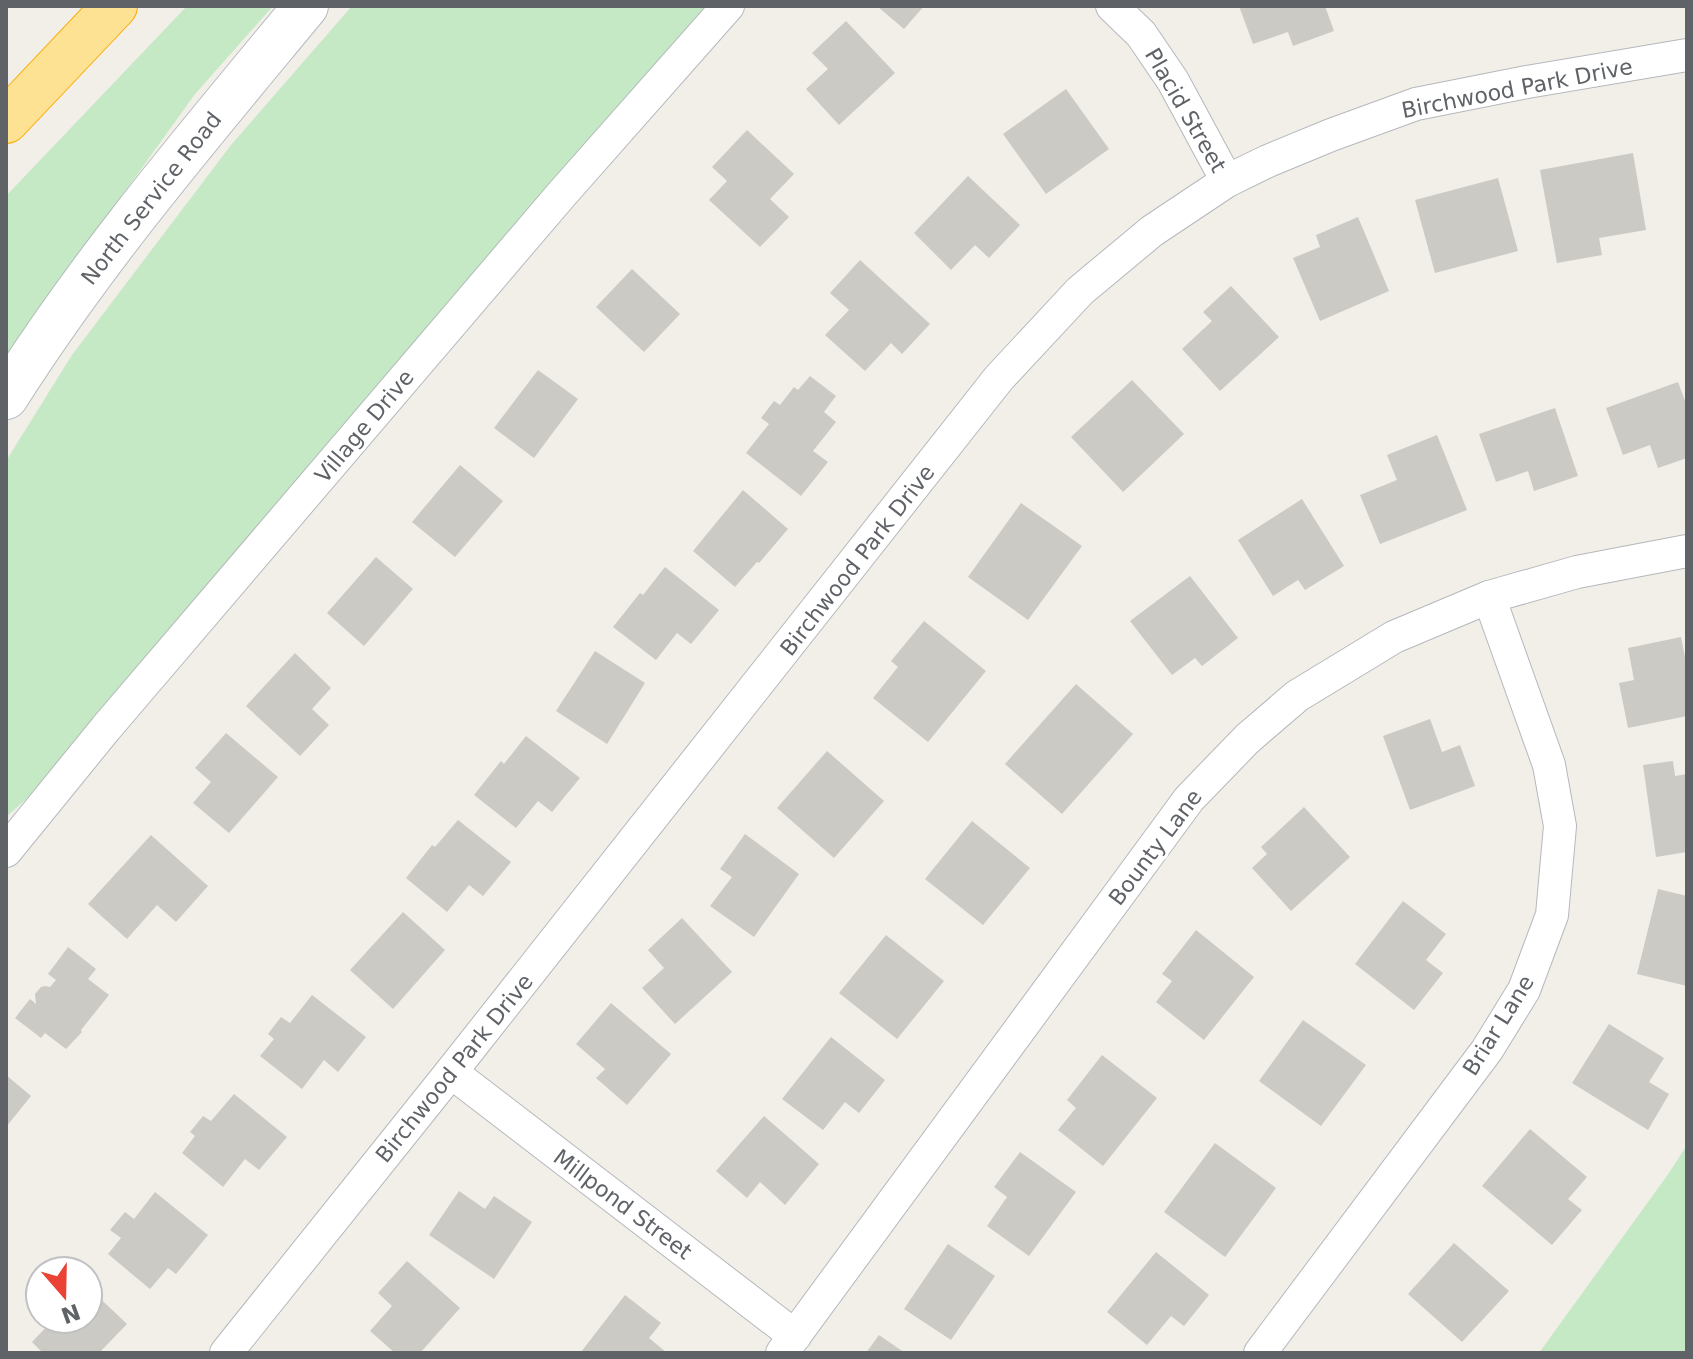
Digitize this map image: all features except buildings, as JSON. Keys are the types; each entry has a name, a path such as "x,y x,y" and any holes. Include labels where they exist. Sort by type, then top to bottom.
{"highway":[{"path":"6,121 115,6"}],"main road":[{"name":"North Service Road","path":"6,397 38,346 132,219 306,6"}],"street":[{"name":"Village Drive","path":"6,851 106,728 551,207 728,6"},
{"name":"Placid Street","path":"1112,6 1141,34 1173,81 1227,181"},
{"name":"Birchwood Park Drive","path":"226,1353 999,378 1080,291 1152,231 1227,181 1306,145 1416,104 1687,55"},
{"name":"Bounty Lane","path":"789,1344 1189,799 1247,739 1297,696 1394,637 1489,597 1577,572 1687,551"},
{"name":"Briar Lane","path":"1260,1353 1487,1050 1524,990 1552,915 1560,826 1549,765 1489,597"},
{"name":"Millpond Street","path":"451,1072 789,1344"}],"green space":[{"path":"187,6 273,6 195,94 6,357 6,196"},
{"path":"352,6 728,6 106,728 6,817 6,461 72,355 231,145"},
{"path":"1687,1145 1687,1353 1539,1353 1669,1173"}]}
